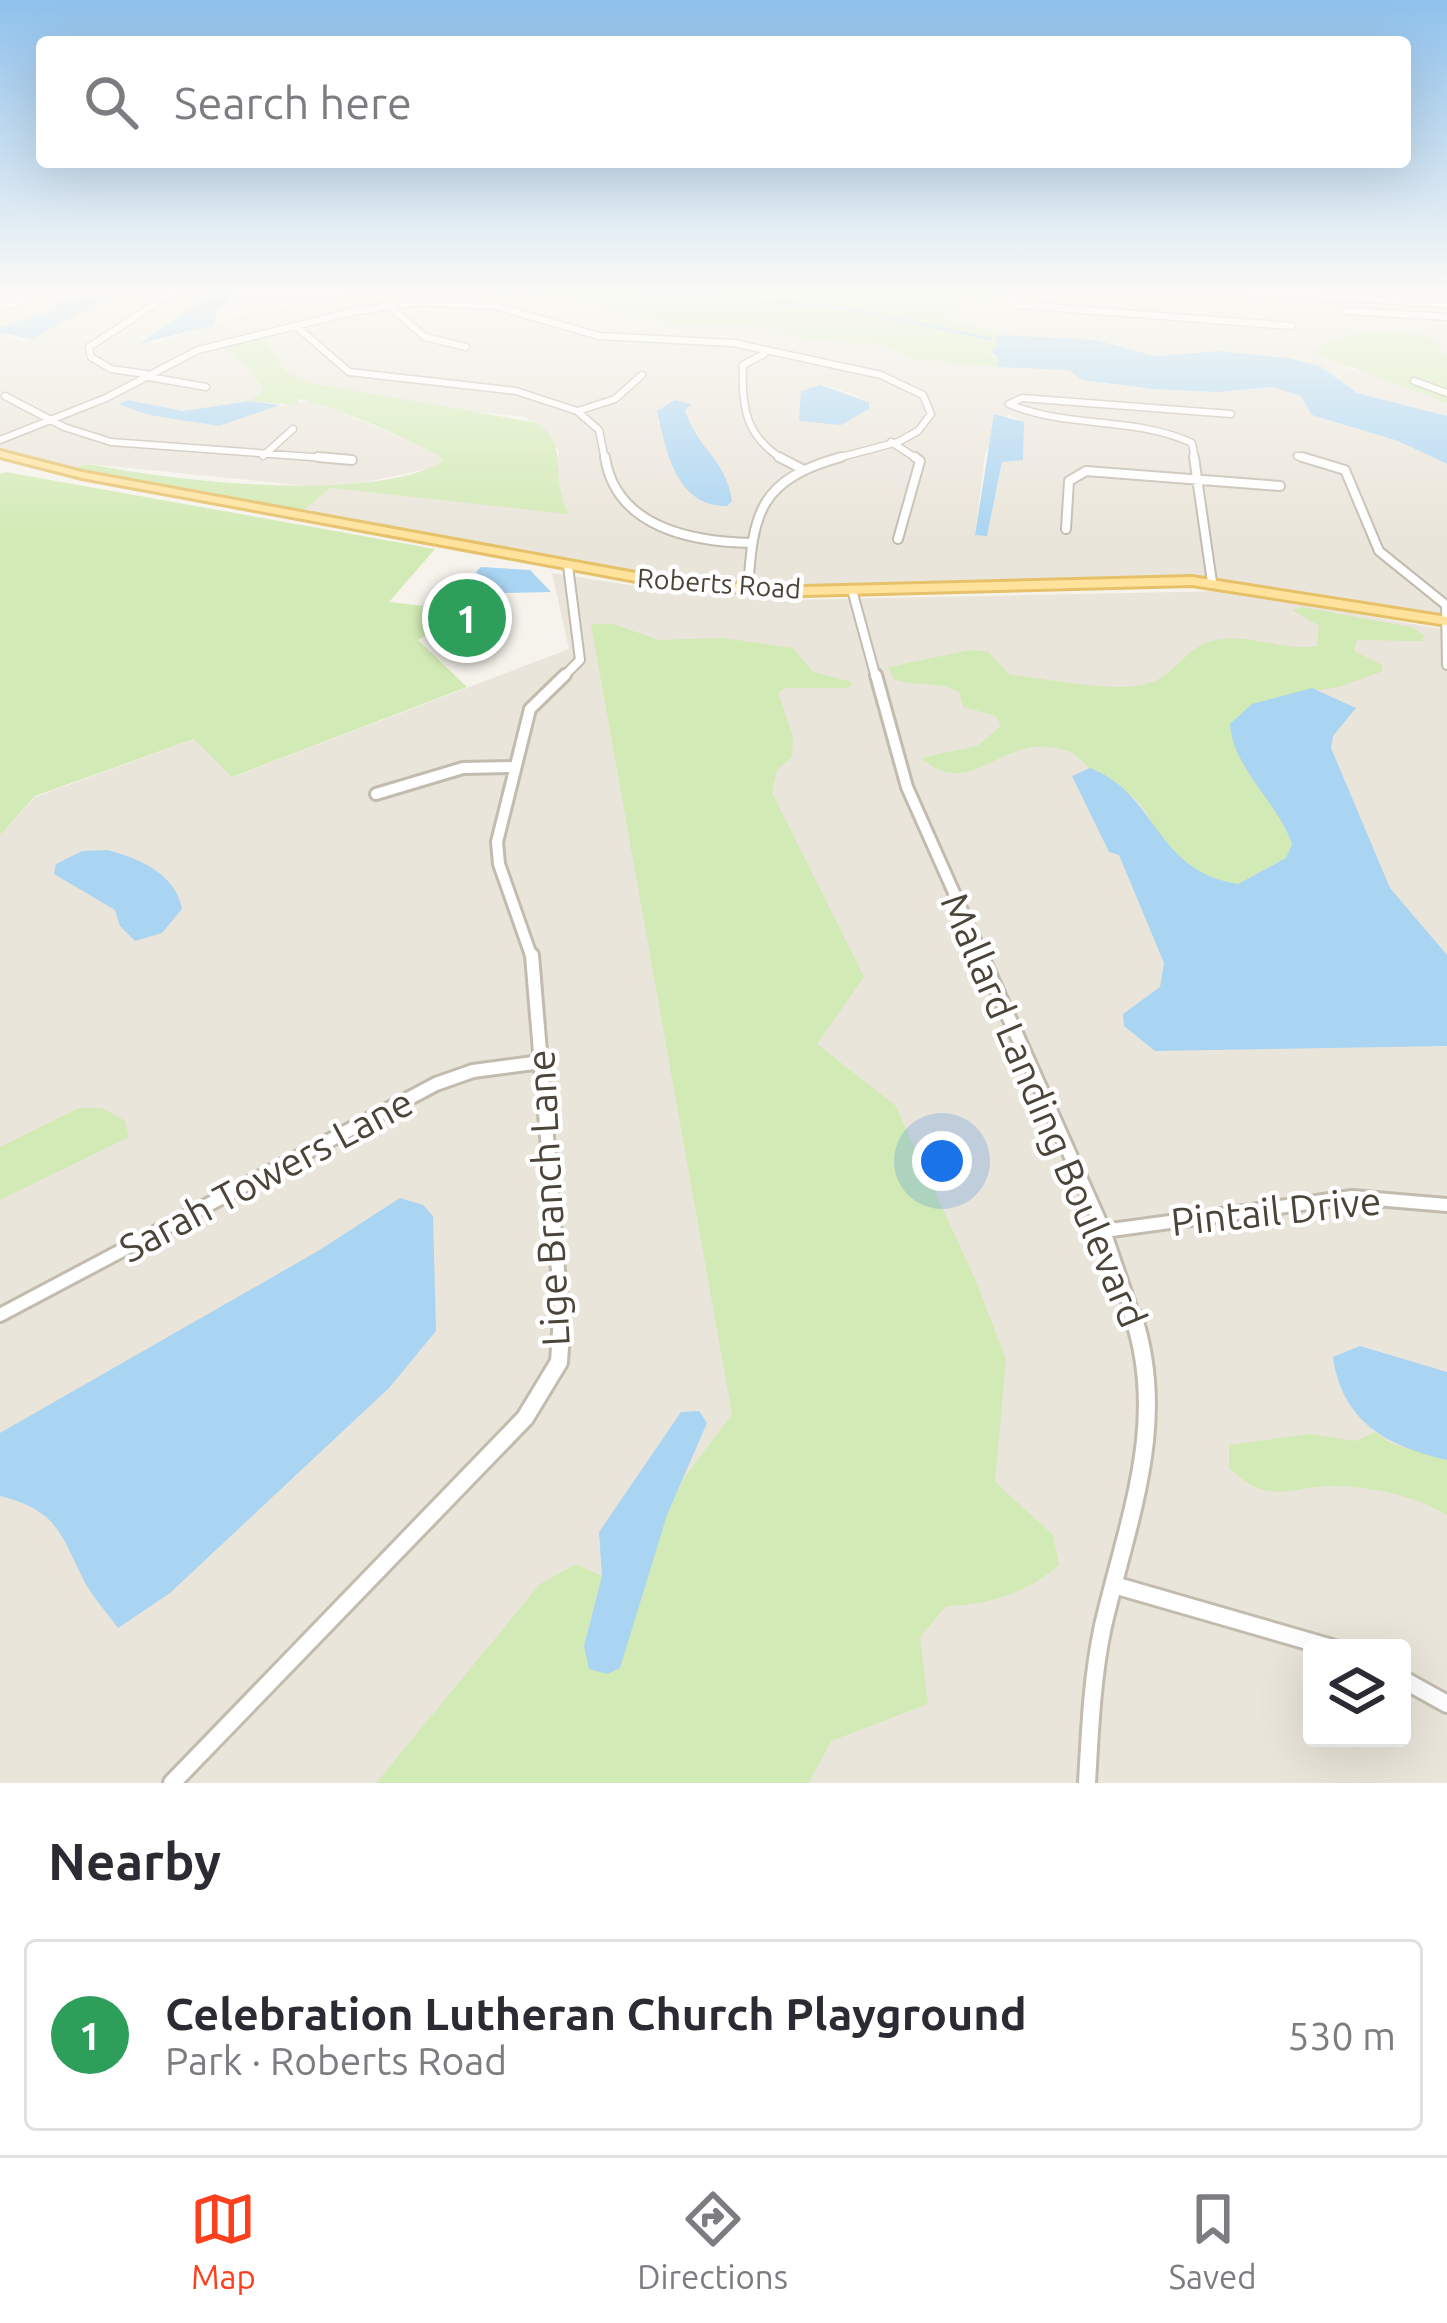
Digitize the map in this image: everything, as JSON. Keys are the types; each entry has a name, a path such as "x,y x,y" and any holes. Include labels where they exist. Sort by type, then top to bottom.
{"main road":[{"name":"Roberts Road","path":"0,454 568,566 748,590 1212,582 1445,620"}],"street":[{"path":"141,374 206,387"},
{"path":"367,374 520,393 578,411 599,430 606,468 638,516 682,537 752,543"},
{"path":"743,374 745,426 763,448 803,470"},
{"path":"748,590 756,516 767,497 803,470 891,442 929,419 929,404 919,392 877,374"},
{"path":"0,437 67,413 145,375"},
{"path":"578,411 615,399 642,375"},
{"path":"1414,381 1447,394"},
{"path":"5,395 48,419 111,442 352,460"},
{"path":"1212,582 1194,446 1181,437 1045,420 1009,404 1016,400 1232,414"},
{"path":"263,456 292,429"},
{"path":"891,442 920,461 898,539"},
{"path":"1297,457 1346,470 1378,551 1440,598 1445,605 1447,664"},
{"path":"1066,529 1069,481 1079,473 1197,476 1280,486"},
{"name":"Lige Branch Lane","path":"172,1783 525,1418 559,1362 562,1316 531,944 497,857 534,701 580,660 568,566"},
{"name":"Mallard Landing Boulevard","path":"852,590 906,784 1105,1231 1144,1346 1148,1420 1139,1500 1114,1585 1093,1685 1087,1783"},
{"path":"376,794 463,768 515,766"},
{"name":"Sarah Towers Lane","path":"0,1315 436,1084 472,1071 541,1062"},
{"name":"Pintail Drive","path":"1105,1231 1352,1197 1447,1205"},
{"path":"1114,1585 1303,1640"},
{"path":"1411,1684 1447,1704"}],"shaded area":[{"path":"0,374 253,374 263,392 249,401 183,411 128,400 119,403 149,415 219,426 261,409 310,400 442,454 443,461 432,468 337,488 568,513 555,478 559,451 526,417 442,408 310,383 290,374 1079,374 1100,383 1151,389 1218,392 1272,387 1301,396 1312,415 1398,441 1447,464 1447,618 1190,579 803,588 680,582 300,513 328,488 90,464 67,469 0,452","holes":["825,385 868,402 843,424 800,421 802,391","1008,414 1024,422 1009,461 1002,462 987,535 975,535 985,454"]},
{"path":"1331,374 1381,375 1447,403 1447,416 1357,393"},
{"path":"552,573 668,591 786,600 1226,591 1447,630 1447,1783 0,1783 0,835 35,797 195,739 233,777 569,649"}],"green space":[{"path":"253,374 291,374 310,383 538,423 554,443 569,514 330,488 300,513 67,469 90,464 218,482 322,485 412,474 443,461 400,436 310,402 249,401 263,391"},
{"path":"1370,374 1447,374 1447,403"},
{"path":"0,474 435,549 389,602 451,609 451,618 418,640 467,687 232,777 194,739 35,796 0,835"},
{"path":"1302,607 1411,627 1424,635 1422,641 1357,640 1354,651 1382,665 1383,671 1339,687 1291,694 1241,760 1284,819 1292,844 1286,858 1238,884 1208,876 1183,861 1136,800 1071,752 1024,749 973,770 940,770 921,758 977,746 1001,726 996,716 963,707 959,692 893,679 889,667 970,650 988,652 1010,675 1106,687 1143,685 1216,640 1317,646 1319,626 1292,610"},
{"path":"591,624 613,624 659,640 723,638 793,648 813,672 852,682 849,688 786,688 778,693 793,737 792,757 777,770 772,793 864,977 817,1044 895,1105 976,1281 1006,1360 995,1482 1053,1535 1059,1565 1007,1596 946,1606 920,1637 928,1704 831,1741 809,1783 376,1783 540,1584 576,1564 602,1576 584,1646 589,1668 619,1668 667,1514 684,1478 732,1414"},
{"path":"79,1108 102,1108 125,1121 129,1137 0,1200 0,1147"},
{"path":"1375,1432 1392,1444 1447,1460 1447,1515 1408,1498 1365,1488 1268,1491 1229,1468 1229,1445 1311,1434 1355,1441"}],"water":[{"path":"1074,374 1331,374 1357,393 1447,416 1447,464 1398,441 1312,415 1301,396 1272,387 1218,392 1082,380"},
{"path":"820,385 869,402 869,409 841,425 799,421 801,391"},
{"path":"128,400 183,411 249,401 280,405 219,426 149,415 118,404"},
{"path":"675,400 691,404 685,410 690,423 729,486 732,501 727,506 696,497 676,473 657,411"},
{"path":"994,414 1024,422 1023,460 1002,462 987,536 975,535"},
{"path":"481,567 530,570 551,592 502,593 476,572"},
{"path":"1312,688 1356,708 1333,736 1331,748 1390,888 1447,955 1447,1046 1155,1051 1124,1026 1123,1014 1160,987 1164,963 1119,855 1109,852 1072,776 1090,768 1113,780 1189,864 1238,884 1286,858 1292,844 1239,756 1230,724 1252,704"},
{"path":"107,850 143,863 172,886 182,909 162,933 135,941 120,926 115,910 54,874 56,864 82,851"},
{"path":"400,1198 423,1205 433,1216 436,1331 389,1388 170,1593 118,1628 88,1587 55,1526 34,1509 0,1496 0,1433 318,1251"},
{"path":"1360,1346 1447,1372 1447,1460 1387,1438 1357,1414 1338,1380 1333,1357"},
{"path":"699,1411 707,1423 667,1515 620,1668 607,1674 589,1669 584,1646 602,1576 599,1532 681,1412"}],"building":[{"path":"483,618 498,638 452,650 437,630"}],"place":[{"name":"Celebration Lutheran Church Playground","path":"467,618"}]}
